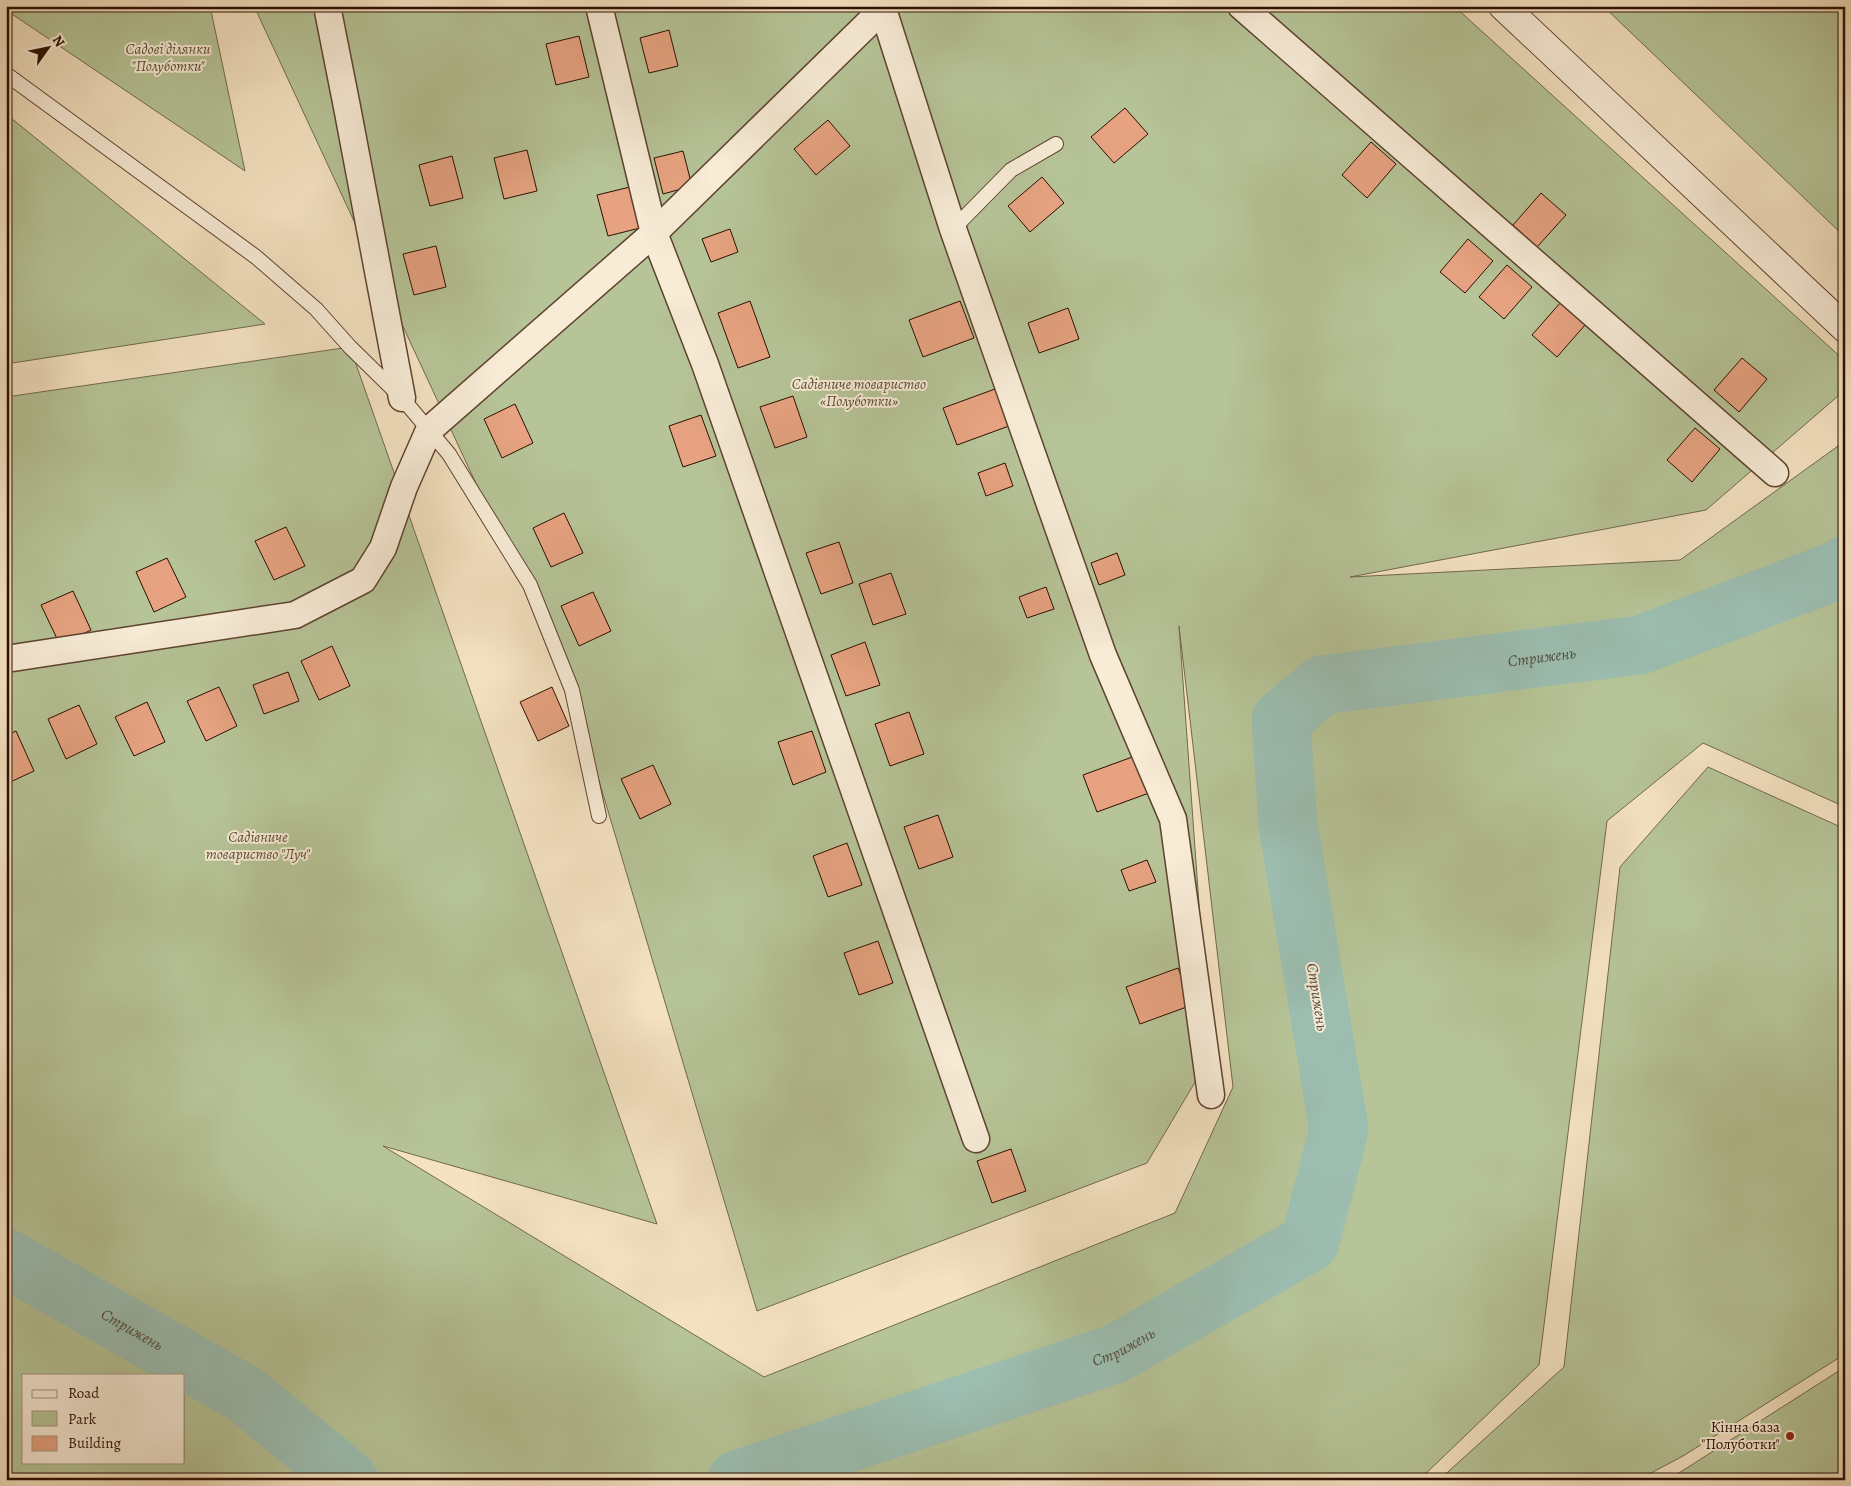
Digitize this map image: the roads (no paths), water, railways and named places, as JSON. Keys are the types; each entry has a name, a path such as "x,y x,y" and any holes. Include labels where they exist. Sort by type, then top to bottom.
{"street":[{"path":"326,6 402,398"},
{"path":"598,6 654,233 705,364 976,1139"},
{"path":"1241,6 1775,473"},
{"path":"1503,6 1845,328"},
{"path":"6,659 295,615 363,580 383,548 404,487 429,430 654,233 884,7 953,229 1104,655 1174,819 1211,1095"}],"lane":[{"path":"6,74 256,256 316,309 350,347 402,398 449,454 530,585 572,690 599,816"},
{"path":"953,229 1011,170 1056,144"}],"waterway":[{"name":"Стрижень","path":"737,1480 1115,1354 1310,1242 1339,1129 1288,825 1281,720 1322,685 1640,645 1838,570 1845,565"},
{"name":"Стрижень","path":"6,1258 246,1395 349,1480"}],"place":[{"name":"Кінна база \"Полуботки\"","path":"1790,1436"}],"park label":[{"name":"Садові ділянки \"Полуботки\"","path":"168,58"},
{"name":"Садівниче товариство «Полуботки»","path":"859,392"},
{"name":"Садівниче товариство \"Луч\"","path":"258,846"}]}
